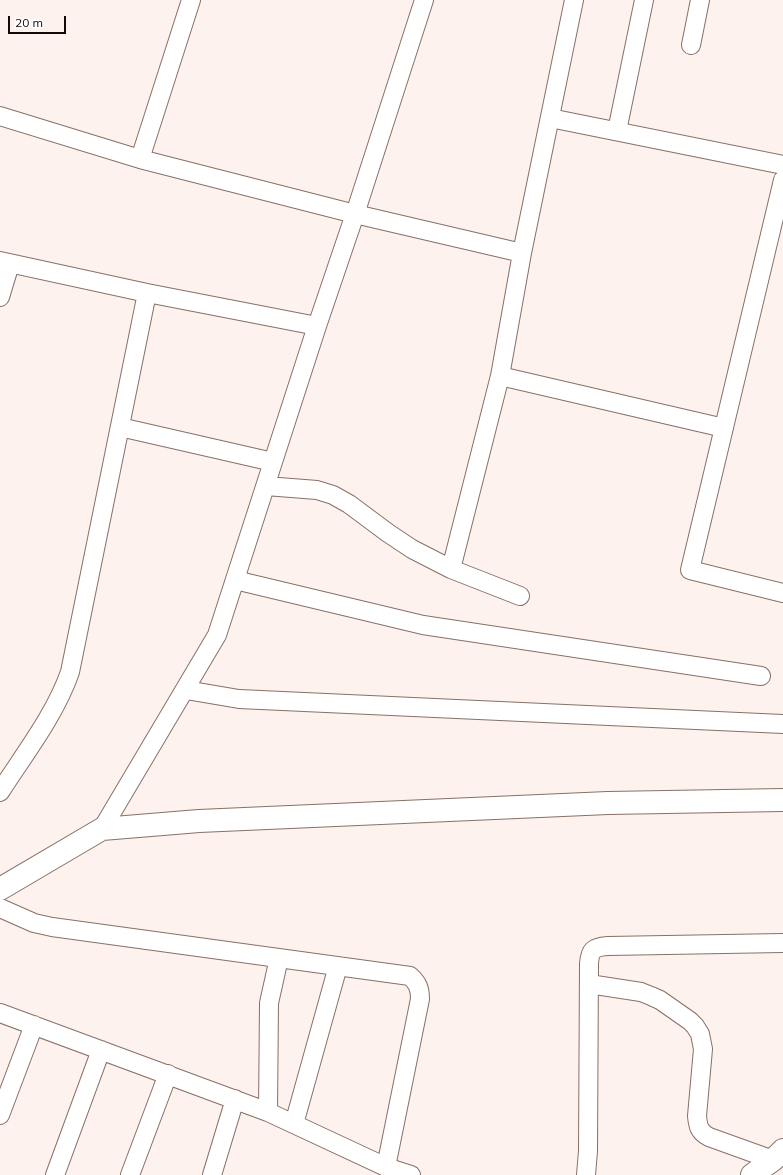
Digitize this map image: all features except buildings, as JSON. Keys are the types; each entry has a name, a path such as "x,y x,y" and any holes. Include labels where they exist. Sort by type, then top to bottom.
{"street":[{"path":"140,159 191,0"},
{"path":"102,829 186,690 217,635 424,0"},
{"path":"451,569 500,376 522,253 574,0"},
{"path":"617,131 644,0"},
{"path":"691,45 700,0"},
{"path":"0,116 140,159 355,214 522,253"},
{"path":"550,118 783,165"},
{"path":"783,180 690,570 783,593"},
{"path":"0,296 5,262 147,293 317,326"},
{"path":"0,792 54,708 70,672 147,293"},
{"path":"500,376 724,428"},
{"path":"120,427 273,462"},
{"path":"266,486 317,490 333,495 349,504 412,549 451,569 520,596"},
{"path":"235,580 424,625 761,676"},
{"path":"186,690 239,699 783,724"},
{"path":"0,889 102,829 199,821 592,804 783,800"},
{"path":"0,908 34,923 52,927 410,976 417,982 420,991 420,999 386,1167"},
{"path":"586,1175 588,1151 589,984 591,951 600,946 783,943"},
{"path":"268,1112 269,1007 278,958"},
{"path":"294,1124 338,966"},
{"path":"589,984 641,992 660,1000 690,1021 700,1034 703,1049 697,1116 700,1131 709,1137 778,1155"},
{"path":"0,1013 268,1112 386,1167 411,1175"},
{"path":"0,1115 34,1025"},
{"path":"55,1175 101,1050"},
{"path":"130,1175 168,1074"},
{"path":"212,1175 235,1099"},
{"path":"752,1175 778,1155"}]}
